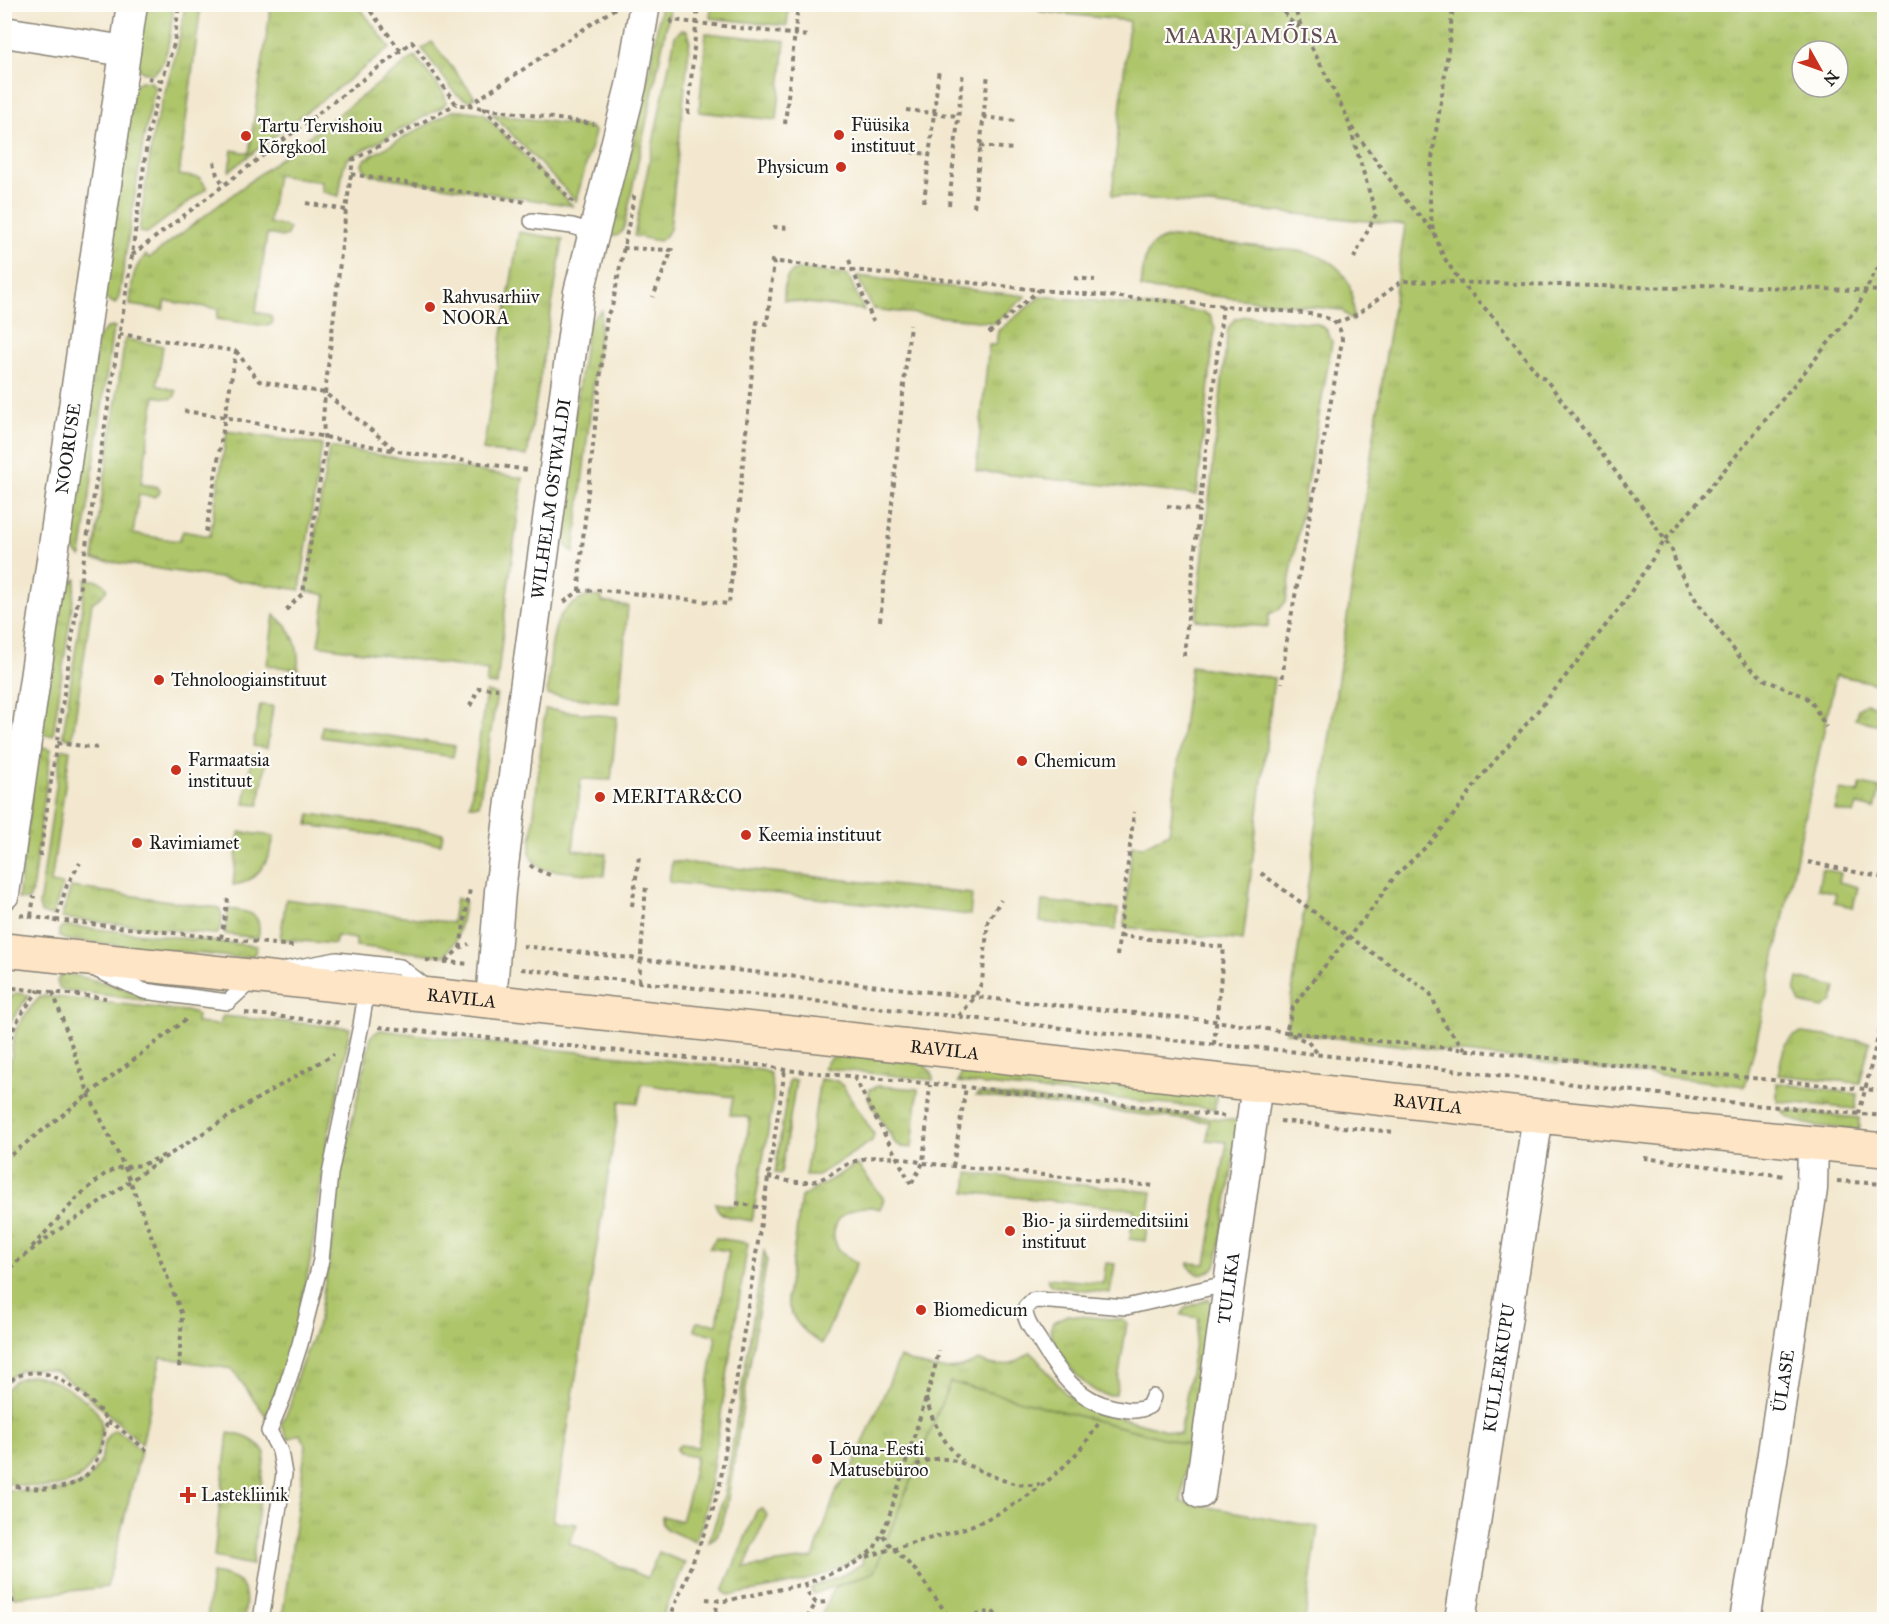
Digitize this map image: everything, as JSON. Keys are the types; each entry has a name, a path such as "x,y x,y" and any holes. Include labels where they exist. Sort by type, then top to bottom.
{"street":[{"name":"NOORUSE","path":"9,904 26,741 132,4"},
{"name":"WILHELM OSTWALDI","path":"491,1001 500,891 541,562 579,292 585,220 631,86 645,4"},
{"path":"4,32 125,51"},
{"name":"RAVILA","path":"4,950 1538,1116 1813,1144 1877,1146"},
{"name":"TULIKA","path":"1200,1493 1257,1084"},
{"name":"KULLERKUPU","path":"1460,1620 1538,1116"},
{"name":"ÜLASE","path":"1745,1620 1772,1460 1812,1189 1813,1144"}],"lane":[{"path":"532,221 572,226 585,220"},
{"path":"257,976 337,960 400,967 436,995"},
{"path":"261,1620 284,1474 280,1451 269,1431 300,1344 321,1260 330,1174 360,1033 367,988"},
{"path":"1153,1397 1149,1406 1124,1410 1092,1402 1080,1393 1050,1358 1026,1317 1024,1311 1029,1303 1038,1300 1126,1307 1230,1283"}],"path":[{"path":"39,861 132,255 148,135 174,44 179,4"},
{"path":"365,4 401,51"},
{"path":"468,106 620,4"},
{"path":"688,114 698,4"},
{"path":"784,124 797,7 793,4"},
{"path":"998,4 1027,7"},
{"path":"1281,4 1288,19 1303,30"},
{"path":"1293,4 1303,30 1346,115 1376,214 1353,258"},
{"path":"1453,4 1449,51 1431,165 1429,206 1434,232 1443,256 1461,283 1496,320 1547,381 1646,512 1672,550 1677,567 1697,602 1742,660 1765,680 1806,697 1826,727"},
{"path":"670,32 672,20 808,36"},
{"path":"132,255 412,42 456,104"},
{"path":"924,202 939,68"},
{"path":"949,205 963,71"},
{"path":"974,207 988,73"},
{"path":"286,610 303,593 325,438 323,420 325,393 353,160 456,104 603,125"},
{"path":"483,108 585,220"},
{"path":"906,110 958,116"},
{"path":"983,117 1016,121"},
{"path":"1349,124 1403,197 1434,232"},
{"path":"980,146 1013,149"},
{"path":"902,151 930,154"},
{"path":"214,162 217,176 224,185"},
{"path":"351,174 532,203"},
{"path":"579,591 607,315 612,307 636,191"},
{"path":"306,203 346,210"},
{"path":"773,226 789,228"},
{"path":"623,248 672,250 653,297"},
{"path":"849,260 873,321"},
{"path":"1286,1032 1293,1007 1395,876 1428,845 1452,817 1605,627 1665,540 1857,308 1867,291 1870,280 1884,260"},
{"path":"558,608 579,591 602,590 729,604 757,322 767,324 772,261 1039,290 1223,305 1324,317 1336,323 1342,332 1286,645 1282,682"},
{"path":"1074,278 1095,280"},
{"path":"1336,323 1358,314 1402,281 1676,288 1700,285 1884,291"},
{"path":"989,333 1039,290"},
{"path":"1184,656 1223,305"},
{"path":"880,621 910,325"},
{"path":"119,334 236,351 259,381 325,393 397,451"},
{"path":"206,532 236,351"},
{"path":"184,411 397,451 529,470"},
{"path":"1167,506 1199,510"},
{"path":"470,705 479,688 501,689"},
{"path":"26,741 100,748"},
{"path":"1117,956 1134,812"},
{"path":"632,906 639,856"},
{"path":"526,857 535,870 550,875"},
{"path":"1809,862 1884,878"},
{"path":"55,920 67,885 80,863"},
{"path":"1261,873 1430,993 1445,1025 1466,1050"},
{"path":"31,916 36,885"},
{"path":"639,982 646,885"},
{"path":"221,938 228,899"},
{"path":"959,1016 975,997 982,982 988,921 1001,900"},
{"path":"9,904 31,916 55,920 299,947"},
{"path":"1120,936 1224,947 1214,1044"},
{"path":"446,962 460,948 476,941 494,955 639,982 1320,1055 1755,1105 1884,1116"},
{"path":"418,959 446,962 494,955 640,959 975,997 1215,1021 1286,1032 1884,1091"},
{"path":"4,987 110,998"},
{"path":"4,1074 13,1026 39,990"},
{"path":"53,992 89,1095 130,1180 182,1315 178,1369"},
{"path":"235,1012 360,1033 746,1064 1230,1117"},
{"path":"1859,1114 1884,1013"},
{"path":"4,1160 192,1016"},
{"path":"1286,1032 1308,1042 1320,1055"},
{"path":"19,1260 130,1180 360,1033"},
{"path":"669,1620 708,1526 720,1484 785,1070"},
{"path":"854,1077 911,1184 923,1163 930,1085"},
{"path":"953,1166 966,1087"},
{"path":"4,1275 92,1183 111,1171 142,1164 172,1153"},
{"path":"768,1177 806,1183 823,1179 853,1162 877,1157 897,1157 923,1163 1154,1186"},
{"path":"736,1203 763,1208"},
{"path":"863,1558 874,1549 882,1535 939,1352"},
{"path":"4,1386 18,1376 49,1374 77,1391 101,1411 107,1422 97,1460 92,1469 78,1481 55,1489 4,1485"},
{"path":"926,1398 938,1431 947,1446 962,1462"},
{"path":"706,1599 718,1601 805,1584 826,1577 863,1558 961,1530 986,1520 1044,1484 1087,1440 1106,1406"},
{"path":"107,1422 114,1424 150,1453"},
{"path":"901,1479 916,1464 928,1459 943,1458 962,1462 1010,1484 1044,1484"},
{"path":"882,1535 916,1571 942,1608 955,1619 992,1611 998,1620"},
{"path":"4,1573 14,1606"},
{"path":"805,1584 809,1595 816,1603"},
{"path":"714,1620 718,1601"},
{"path":"816,1603 827,1602"},
{"path":"807,1618 816,1603"}],"green space":[{"path":"1040,4 1884,5 1884,685 1836,675 1745,1086 1286,1032 1405,225 1112,195 1129,21 1039,11"},
{"path":"144,5 174,5 166,54 157,70 151,74 136,69"},
{"path":"185,5 201,5 179,175 200,178 207,188 147,233 139,232 153,134 178,46"},
{"path":"271,5 358,5 390,48 229,171 232,150 249,153"},
{"path":"661,5 671,5 624,228 617,236 606,235 646,90"},
{"path":"711,5 789,5 787,26 710,18"},
{"path":"681,30 687,31 690,38 670,229 659,241 634,236 675,36"},
{"path":"706,33 785,41 777,120 699,112"},
{"path":"432,42 475,97 468,101 456,94 422,49"},
{"path":"415,56 445,95 444,106 347,159 339,196 322,192 322,182 277,175 269,223 289,229 287,235 282,237 267,234 256,312 269,315 273,320 272,324 267,326 217,319 218,309 166,301 163,310 130,305 135,272 146,255 149,258"},
{"path":"141,81 151,82 155,87 144,137 119,297 115,304 102,296 133,86"},
{"path":"452,111 483,113 573,206 371,175 364,169 362,164 365,159"},
{"path":"492,114 590,127 595,132 576,201"},
{"path":"519,232 563,239 527,456 483,450"},
{"path":"1173,237 1298,251 1324,259 1342,272 1348,282 1352,293 1353,321 1341,310 1141,288 1144,262 1150,248 1163,239"},
{"path":"799,269 848,275 864,310 784,300 787,277"},
{"path":"857,276 1026,296 995,323 873,309"},
{"path":"1041,296 1203,312 1210,316 1215,327 1197,495 976,471 989,345 996,345 998,331"},
{"path":"602,310 574,553 567,547 558,531 588,322"},
{"path":"1246,316 1316,323 1326,329 1332,342 1286,601 1280,609 1269,614 1268,627 1196,620 1228,328 1235,319"},
{"path":"115,327 81,557 68,545 98,337 107,328"},
{"path":"125,339 163,346 157,385 176,391 175,396 171,399 155,396 141,484 156,486 160,490 155,497 139,495 133,534 179,541 183,531 210,536 227,431 322,445 300,590 93,559"},
{"path":"329,447 523,478 497,685 486,684 488,671 318,645 326,595 306,591"},
{"path":"76,579 53,735 40,735 63,586"},
{"path":"86,579 101,582 107,589 92,603 72,740 63,735"},
{"path":"588,596 602,597 602,602 628,606 619,703 547,695 551,651 559,618 569,606"},
{"path":"274,615 286,626 294,639 298,654 298,670 267,665"},
{"path":"1191,666 1274,678 1243,941 1124,927 1132,845 1144,846 1169,833"},
{"path":"486,692 497,694 479,805 470,805"},
{"path":"1866,703 1884,708 1884,726 1855,719 1858,709"},
{"path":"260,705 273,706 267,748 253,746"},
{"path":"545,709 617,717 611,780 581,779 573,850 606,854 604,876 542,869 532,859 530,852"},
{"path":"322,726 455,746 453,757 321,737"},
{"path":"38,746 51,749 32,892 29,900 18,899"},
{"path":"64,749 70,750 51,883 63,885 52,916 41,913 39,906 61,752"},
{"path":"252,756 266,759 259,805 244,804"},
{"path":"1861,784 1880,788 1875,809 1857,805 1854,814 1835,810 1840,790 1858,793"},
{"path":"310,814 443,833 441,844 308,825"},
{"path":"239,832 274,836 270,853 262,868 250,879 233,885"},
{"path":"672,861 972,894 970,915 669,882"},
{"path":"1822,869 1841,873 1839,882 1858,887 1853,907 1834,903 1836,893 1818,889"},
{"path":"71,887 219,908 222,914 221,925 217,934 213,934 61,918"},
{"path":"456,898 465,901 457,939 445,956 356,946 356,939 337,936 335,944 280,939 286,899 452,923"},
{"path":"1042,901 1118,909 1116,930 1040,922"},
{"path":"228,909 243,911 257,918 258,938 225,934"},
{"path":"63,926 257,946 254,955 242,958 66,940 59,936 59,930"},
{"path":"65,973 113,985 150,998 142,1000 64,990 59,988 57,981"},
{"path":"1798,978 1836,987 1833,1001 1823,1008 1800,1003 1795,992"},
{"path":"17,993 29,995 8,1026 5,1045 5,1001"},
{"path":"40,997 194,1012 197,1015 196,1023 219,1025 223,1016 350,1028 327,1141 312,1252 300,1309 287,1363 266,1416 232,1369 161,1357 142,1444 78,1387 55,1371 21,1370 5,1381 5,1105 16,1029"},
{"path":"380,1030 762,1070 770,1073 773,1103 752,1221 725,1215 720,1212 715,1203 735,1206 736,1203 750,1118 730,1115 733,1097 642,1084 638,1103 620,1101 553,1521 577,1524 569,1543 647,1578 659,1552 685,1563 661,1619 282,1619 306,1445 300,1434 288,1439 281,1424 290,1406 297,1375 318,1324 336,1214 339,1180 371,1036"},
{"path":"1802,1033 1870,1042 1860,1083 1778,1075 1784,1049 1790,1039"},
{"path":"839,1054 924,1064 932,1073 933,1080 823,1068 830,1058"},
{"path":"967,1067 1216,1096 1215,1109 958,1082 963,1070"},
{"path":"820,1079 837,1081 843,1086 874,1134 872,1141 817,1176 805,1176"},
{"path":"789,1080 796,1080 781,1174 775,1173"},
{"path":"1777,1083 1858,1094 1855,1109 1777,1101"},
{"path":"878,1086 918,1089 912,1148 901,1147 895,1143 868,1098 870,1089"},
{"path":"978,1093 1240,1121 1217,1263 1210,1271 1203,1274 1195,1272 1188,1265 1189,1263 1206,1264 1227,1142 1207,1140 1209,1122 976,1096"},
{"path":"1781,1110 1859,1118 1859,1130 1806,1124 1787,1116"},
{"path":"857,1164 884,1199 880,1209 870,1207 852,1210 838,1221 834,1229 834,1238 838,1248 857,1263 822,1344 795,1320 787,1299 801,1197"},
{"path":"968,1173 1152,1192 1145,1241 1130,1239 1134,1209 966,1192"},
{"path":"716,1238 748,1243 710,1484 702,1524 695,1542 666,1529 662,1524 662,1516 681,1521 696,1457 679,1454 676,1449 680,1445 698,1447 716,1335 695,1331 695,1326 697,1322 717,1324 729,1251 709,1248"},
{"path":"764,1251 767,1259 726,1511 718,1534 709,1542 725,1492"},
{"path":"1106,1263 1115,1264 1110,1293 1052,1286 1048,1282 1048,1278 1103,1283"},
{"path":"1209,1299 1212,1304 1189,1445 950,1382 874,1572 813,1594 811,1588 847,1573 863,1563 861,1555 814,1578 728,1595 723,1591 759,1509 763,1509 767,1515 744,1568 813,1558 837,1489 851,1471 900,1357 920,1365 949,1369 969,1365 979,1360 992,1365 1006,1365 1031,1352 1066,1394 1084,1407 1180,1434 1199,1318 1181,1315 1185,1308"},
{"path":"1067,1315 1123,1320 1127,1323 1116,1394 1106,1395 1095,1391 1075,1373 1058,1350 1050,1330 1053,1322"},
{"path":"32,1375 59,1384 78,1395 93,1407 101,1420 100,1443 95,1459 79,1478 71,1482 45,1487 5,1483 5,1390 15,1380"},
{"path":"950,1382 1189,1445 1181,1502 1318,1527 1305,1619 819,1620 835,1587 874,1572"},
{"path":"115,1430 123,1434 141,1451 107,1587 14,1597 5,1563 5,1490 60,1490 84,1481 94,1472 106,1439"},
{"path":"228,1433 249,1439 258,1444 265,1453 252,1565 214,1557"},
{"path":"212,1573 232,1578 242,1586 246,1599 244,1619 207,1619"}],"place":[{"name":"Füüsika instituut","path":"839,135"},
{"name":"Tartu Tervishoiu Kõrgkool","path":"246,136"},
{"name":"Physicum","path":"841,167"},
{"name":"Rahvusarhiiv NOORA","path":"430,307"},
{"name":"Tehnoloogiainstituut","path":"159,680"},
{"name":"Chemicum","path":"1022,761"},
{"name":"Farmaatsia instituut","path":"176,770"},
{"name":"MERITAR&CO","path":"600,797"},
{"name":"Keemia instituut","path":"746,835"},
{"name":"Ravimiamet","path":"137,843"},
{"name":"Bio- ja siirdemeditsiini instituut","path":"1010,1231"},
{"name":"Biomedicum","path":"921,1310"},
{"name":"Lõuna-Eesti Matusebüroo","path":"817,1459"},
{"name":"Lastekliinik","path":"188,1495"}],"district":[{"name":"MAARJAMÕISA","path":"1252,36"}]}
